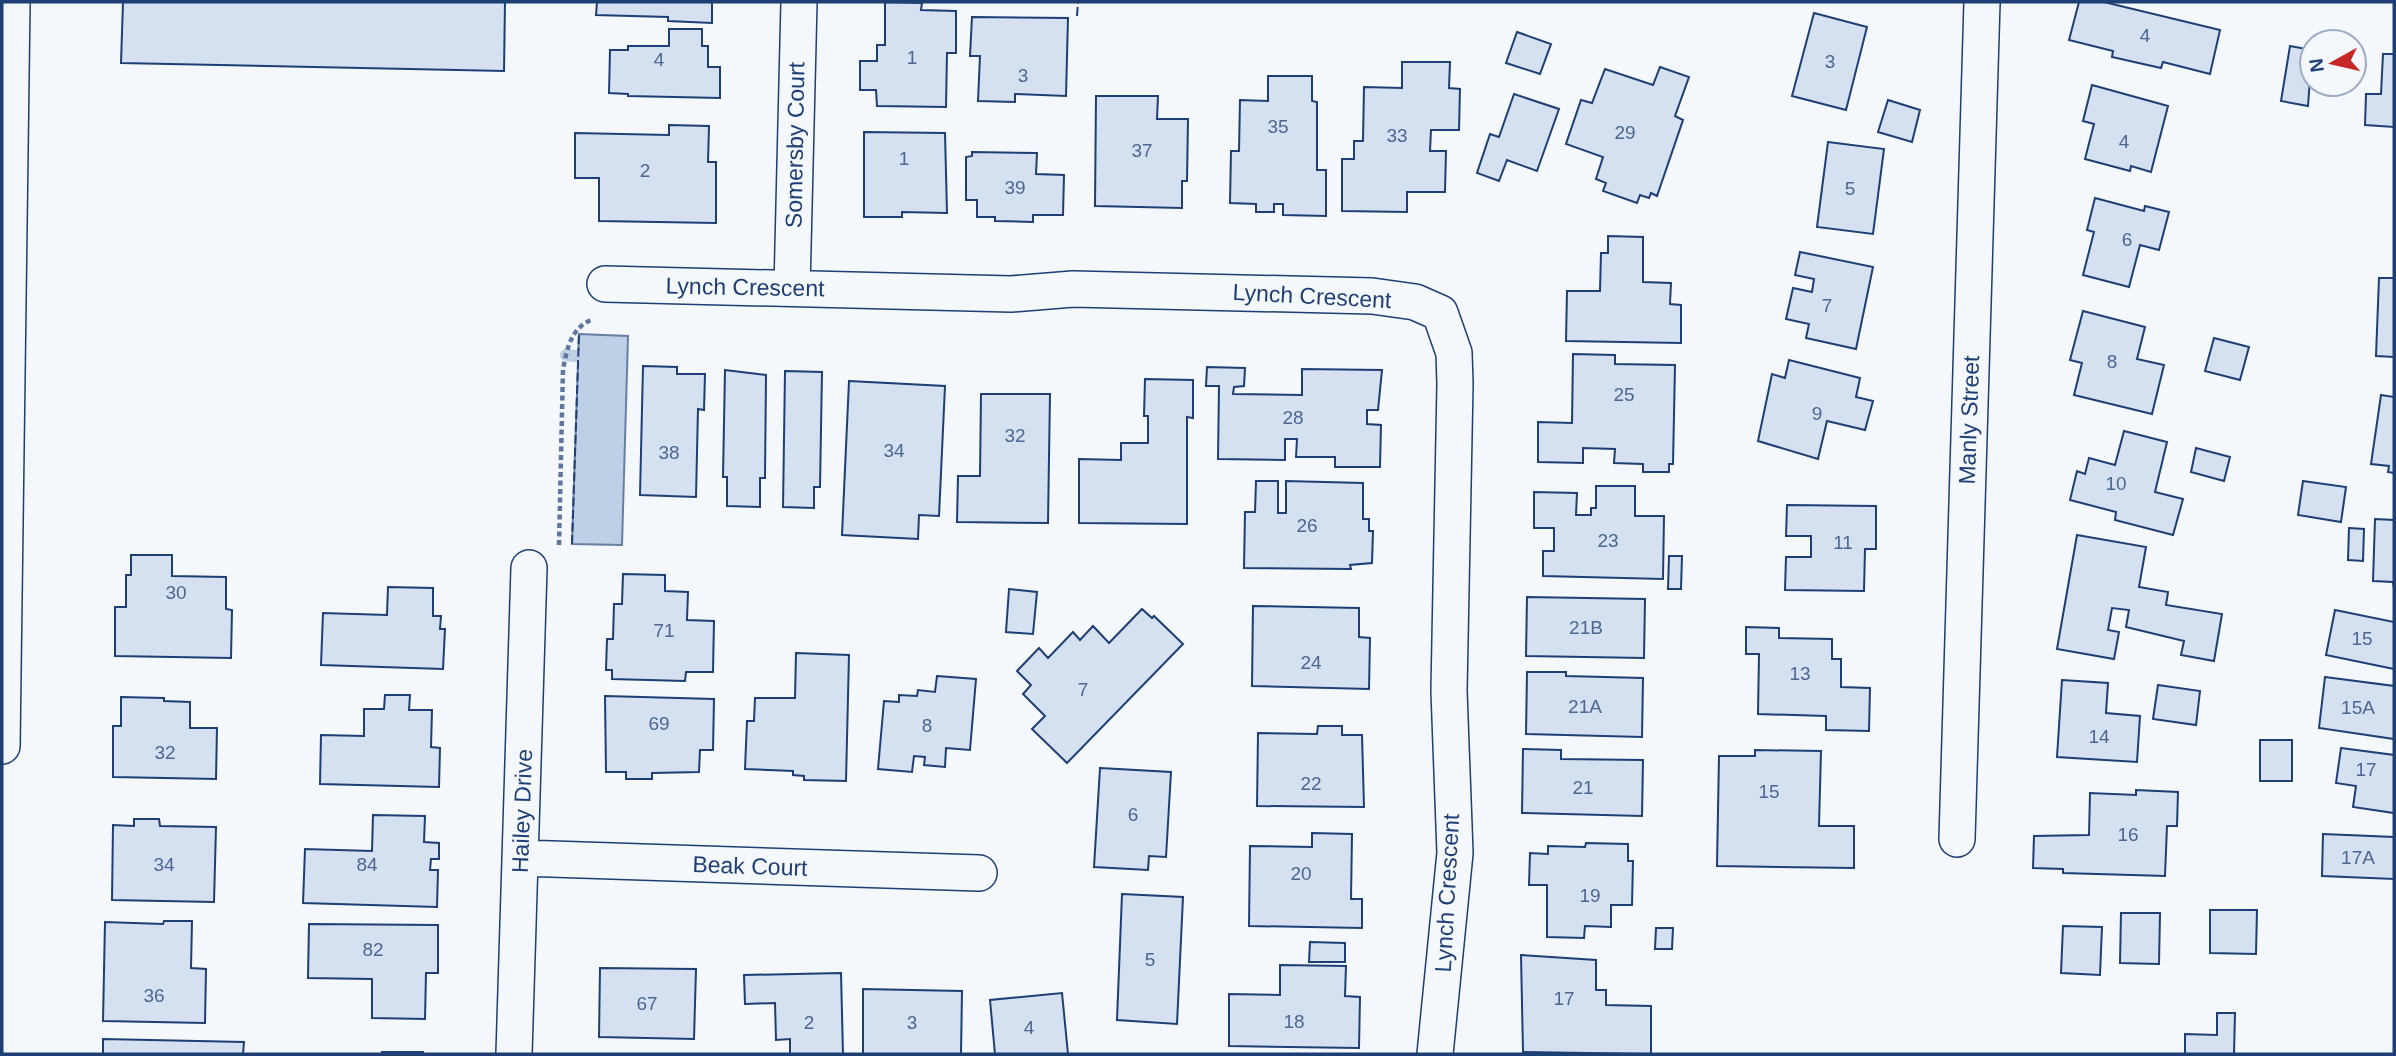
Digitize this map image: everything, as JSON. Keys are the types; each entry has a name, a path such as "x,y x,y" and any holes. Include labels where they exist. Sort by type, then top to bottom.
{"street":[{"path":"2,747 12,2"},
{"name":"Somersby Court","path":"792,288 799,2"},
{"name":"Manly Street","path":"1956,839 1982,2"},
{"name":"Lynch Crescent","path":"602,300 792,288 1011,294 1073,289 1372,296 1415,302 1440,313 1454,353 1455,384 1448,691 1455,853 1435,1054"},
{"name":"Hailey Drive","path":"514,1054 529,568"},
{"name":"Beak Court","path":"520,858 979,873"}],"path":[{"path":"529,568 559,569 563,369 567,348 574,333 602,300"}],"water":[{"path":"579,334 628,336 622,545 572,544"}],"building":[{"path":"123,2 505,2 504,71 121,63"},
{"path":"597,2 712,2 712,23 668,21 668,17 596,15"},
{"path":"885,2 922,3 921,10 956,11 956,53 947,53 946,107 877,106 876,90 860,90 860,61 877,61 877,45 885,45"},
{"path":"2079,2 2104,2 2220,30 2210,74 2163,62 2161,68 2112,57 2113,51 2069,40"},
{"path":"1814,13 1867,27 1846,110 1792,96"},
{"path":"972,17 1068,18 1066,96 1015,94 1015,102 978,101 980,56 970,56"},
{"path":"669,29 702,29 702,46 708,46 708,67 720,67 720,98 628,96 609,93 610,50 628,50 628,46 669,46"},
{"path":"1517,32 1551,44 1540,74 1506,63"},
{"path":"2290,46 2298,47 2298,98 2309,98 2308,106 2281,101"},
{"path":"2383,54 2394,54 2394,127 2365,125 2366,98 2368,94 2381,94"},
{"path":"1402,62 1450,62 1449,88 1460,89 1459,130 1431,130 1430,151 1446,151 1445,192 1407,192 1407,212 1342,211 1342,159 1354,159 1354,141 1363,141 1364,87 1402,88"},
{"path":"1660,67 1689,77 1675,116 1683,120 1657,196 1651,193 1649,198 1640,195 1637,203 1603,191 1606,183 1596,179 1603,157 1566,144 1581,100 1592,103 1605,69 1653,85"},
{"path":"1268,76 1312,76 1312,101 1317,102 1317,170 1326,170 1326,216 1283,215 1283,204 1274,204 1274,212 1256,212 1256,204 1230,203 1231,151 1239,151 1240,100 1268,101"},
{"path":"2092,85 2168,106 2151,172 2131,166 2130,171 2085,159 2094,124 2083,121"},
{"path":"1514,94 1559,109 1537,171 1507,160 1499,181 1477,173 1490,134 1499,137"},
{"path":"1096,96 1158,96 1157,119 1188,119 1187,181 1182,181 1182,208 1095,206"},
{"path":"1888,100 1920,110 1912,142 1878,132"},
{"path":"669,125 709,126 708,162 716,162 716,223 599,221 599,178 575,178 575,133 669,135"},
{"path":"864,132 945,133 947,213 902,212 902,217 864,217"},
{"path":"1828,142 1884,149 1873,234 1817,227"},
{"path":"972,152 1037,153 1036,174 1064,175 1063,215 1033,215 1033,222 995,221 995,217 977,217 977,200 966,200 966,157 972,156"},
{"path":"2095,198 2144,211 2145,206 2169,212 2159,250 2140,245 2129,287 2083,275 2094,232 2087,230"},
{"path":"1608,236 1643,237 1643,282 1671,283 1670,304 1681,305 1681,343 1566,341 1567,291 1600,291 1601,253 1608,253"},
{"path":"1800,252 1873,267 1856,349 1806,338 1809,324 1786,319 1793,288 1812,292 1814,279 1795,275"},
{"path":"2379,278 2394,278 2394,357 2376,356"},
{"path":"2083,311 2145,327 2137,359 2164,365 2152,414 2074,395 2082,363 2070,360"},
{"path":"2214,338 2249,347 2240,380 2205,371"},
{"path":"1573,354 1615,355 1615,364 1675,365 1673,464 1669,464 1669,472 1643,472 1643,464 1614,463 1615,449 1583,448 1583,463 1538,462 1538,422 1572,423"},
{"path":"1789,360 1860,378 1856,397 1873,401 1865,430 1827,421 1818,459 1758,441 1772,374 1785,378"},
{"path":"643,366 677,367 677,374 705,374 704,410 698,409 696,497 640,495"},
{"path":"1207,367 1245,368 1244,386 1234,387 1233,394 1302,395 1302,369 1382,370 1378,410 1367,410 1367,424 1381,425 1380,467 1335,467 1335,457 1296,457 1297,439 1285,439 1285,460 1218,459 1219,386 1206,386"},
{"path":"725,370 766,375 765,478 760,478 760,507 727,506 727,477 723,477"},
{"path":"785,371 822,372 820,487 814,487 814,508 783,507"},
{"path":"1145,379 1193,380 1193,418 1187,417 1187,524 1079,523 1079,459 1121,460 1121,443 1148,443 1148,416 1144,416"},
{"path":"849,381 945,386 939,516 919,515 918,539 842,535"},
{"path":"981,394 1050,394 1048,523 957,522 958,476 980,476"},
{"path":"2381,395 2394,397 2394,473 2388,472 2389,466 2371,464"},
{"path":"2124,431 2167,442 2155,492 2183,499 2173,535 2115,520 2116,512 2070,500 2077,471 2085,474 2089,458 2115,465"},
{"path":"2196,448 2230,457 2224,481 2191,472"},
{"path":"1256,481 1278,481 1278,513 1286,513 1286,481 1363,483 1363,519 1369,519 1369,531 1373,531 1372,563 1350,565 1351,569 1244,568 1245,512 1255,512"},
{"path":"2303,481 2346,487 2341,522 2298,515"},
{"path":"1596,486 1635,486 1635,516 1664,516 1663,579 1543,576 1543,551 1554,551 1554,528 1534,528 1534,492 1577,493 1576,515 1591,515 1591,508 1596,508"},
{"path":"1787,505 1876,506 1876,549 1865,549 1864,591 1785,590 1786,557 1811,557 1811,536 1786,536"},
{"path":"2375,519 2394,520 2394,589 2393,582 2373,581"},
{"path":"2349,528 2364,529 2363,561 2348,560"},
{"path":"2077,535 2146,547 2139,587 2168,592 2166,605 2222,614 2214,661 2181,655 2184,641 2126,627 2129,610 2112,608 2108,630 2119,632 2114,659 2057,649"},
{"path":"131,555 172,555 172,576 226,577 226,609 232,610 231,658 115,656 115,607 126,607 126,575 131,575"},
{"path":"1669,556 1682,556 1681,589 1668,589"},
{"path":"623,574 665,575 665,591 688,592 687,620 714,621 713,672 686,672 685,681 612,679 612,670 606,670 607,639 613,639 614,604 622,604"},
{"path":"388,587 433,588 433,616 441,616 440,629 445,629 443,669 321,665 323,613 387,615"},
{"path":"1009,589 1037,592 1033,634 1006,632"},
{"path":"1527,597 1645,599 1644,658 1526,656"},
{"path":"1253,606 1359,608 1359,637 1370,638 1369,689 1252,686"},
{"path":"1142,609 1152,618 1154,616 1183,644 1067,763 1032,729 1045,716 1023,694 1031,685 1017,671 1039,648 1048,658 1073,632 1080,640 1093,626 1109,643"},
{"path":"2335,610 2394,622 2394,669 2326,655"},
{"path":"1746,627 1779,628 1779,638 1832,639 1832,659 1841,659 1841,687 1870,688 1869,731 1826,730 1826,716 1758,714 1759,654 1746,654"},
{"path":"796,653 849,655 846,781 804,780 804,776 793,775 793,771 745,769 747,721 754,721 755,698 795,698"},
{"path":"1527,672 1643,678 1642,737 1526,734"},
{"path":"937,676 976,679 970,750 946,748 945,767 924,765 925,757 914,756 912,772 878,769 884,701 899,702 899,695 917,696 918,690 935,692"},
{"path":"2325,677 2394,686 2394,739 2319,728"},
{"path":"2062,680 2108,683 2106,713 2140,716 2137,762 2057,757"},
{"path":"2158,685 2200,691 2196,725 2153,719"},
{"path":"385,695 410,695 409,710 432,710 431,747 440,748 439,787 320,784 321,735 364,736 364,709 384,709"},
{"path":"605,696 714,699 713,750 700,750 699,772 652,773 652,779 626,779 626,772 606,772"},
{"path":"121,697 164,698 164,701 190,702 190,728 217,728 216,779 113,777 113,726 121,726"},
{"path":"1318,726 1342,726 1342,735 1362,735 1364,807 1257,806 1258,733 1317,734"},
{"path":"2260,740 2292,740 2292,781 2260,781"},
{"path":"2341,748 2394,755 2394,813 2353,807 2356,786 2336,783"},
{"path":"1523,749 1561,750 1561,759 1643,760 1642,816 1522,813"},
{"path":"1755,750 1821,751 1819,826 1854,826 1854,868 1717,866 1719,756 1755,756"},
{"path":"1100,768 1171,772 1166,857 1149,856 1148,870 1094,867"},
{"path":"2136,790 2178,792 2177,826 2167,826 2165,876 2063,873 2063,869 2033,868 2034,836 2089,835 2090,793 2136,795"},
{"path":"373,815 425,816 424,842 439,843 439,859 431,859 430,870 438,870 437,907 303,903 305,849 372,851"},
{"path":"134,819 159,819 160,826 216,827 214,902 112,900 113,825 134,826"},
{"path":"1312,833 1352,834 1351,899 1362,899 1362,928 1249,926 1250,846 1312,847"},
{"path":"2323,834 2394,837 2394,879 2322,876"},
{"path":"1586,843 1628,844 1628,861 1633,861 1632,905 1611,905 1611,927 1585,926 1584,938 1547,937 1547,885 1529,885 1530,853 1548,854 1548,846 1585,847"},
{"path":"1122,894 1183,897 1177,1024 1117,1020"},
{"path":"2210,910 2257,910 2256,954 2210,953"},
{"path":"2121,913 2160,913 2159,964 2120,963"},
{"path":"164,921 192,921 191,968 206,969 205,1023 103,1021 105,922 163,924"},
{"path":"309,924 438,925 438,973 426,973 425,1019 372,1018 372,979 308,978"},
{"path":"2063,926 2102,927 2100,975 2061,973"},
{"path":"1656,928 1673,928 1672,949 1655,949"},
{"path":"1310,942 1345,943 1345,962 1309,962"},
{"path":"1521,955 1596,960 1596,990 1606,990 1606,1005 1651,1006 1651,1054 1523,1052"},
{"path":"1280,965 1346,966 1345,996 1360,997 1359,1048 1229,1046 1229,994 1280,995"},
{"path":"600,968 696,969 694,1039 599,1037"},
{"path":"841,973 843,1054 790,1054 790,1039 776,1040 775,1003 745,1004 744,975"},
{"path":"863,989 962,991 961,1054 863,1054"},
{"path":"1062,993 1068,1054 995,1054 990,1000"},
{"path":"2217,1013 2235,1013 2234,1054 2185,1054 2185,1034 2217,1035"},
{"path":"103,1039 244,1042 243,1054 103,1054"},
{"path":"423,1052 423,1054 382,1054"}],"waterway":[{"path":"566,355 591,358"}],"fence":[{"path":"1077,16 1078,2"},
{"path":"572,544 579,334"}]}
